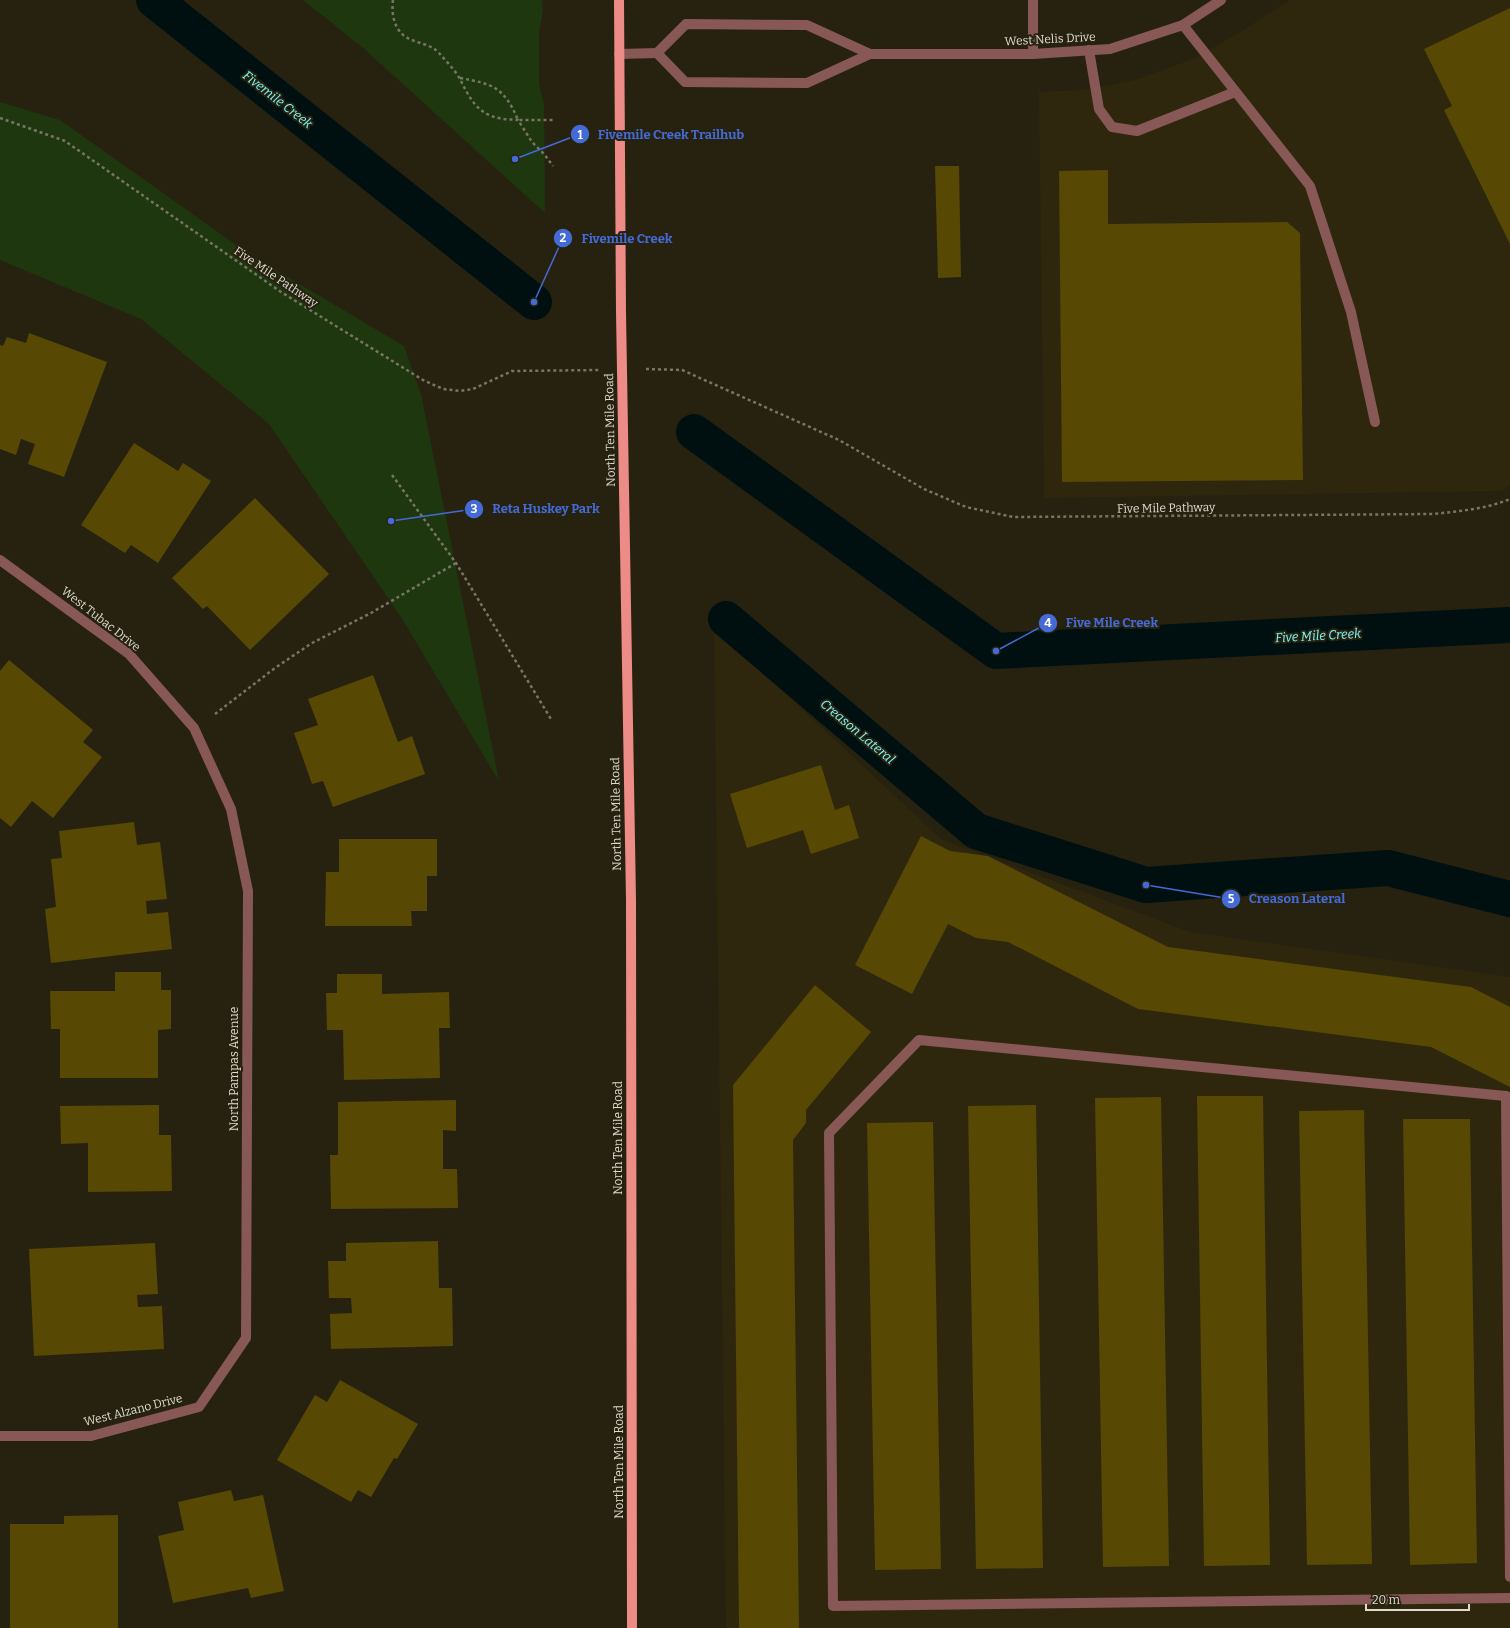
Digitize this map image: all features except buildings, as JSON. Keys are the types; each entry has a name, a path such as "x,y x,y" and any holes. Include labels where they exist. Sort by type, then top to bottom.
{"main road":[{"name":"North Ten Mile Road","path":"619,0 620,312 631,900 632,1628"}],"street":[{"path":"1033,0 1033,54"},
{"name":"West Nelis Drive","path":"870,54 807,83 685,82 657,53 686,24 807,25 870,54 1033,54 1110,49 1183,25 1221,0"},
{"path":"1183,25 1310,186 1351,312 1375,422"},
{"path":"1089,50 1098,108 1112,127 1137,131 1235,92"},
{"path":"619,54 657,53"},
{"name":"West Tubac Drive","path":"0,560 129,654 194,728"},
{"name":"North Pampas Avenue","path":"194,728 232,809 248,892 246,1338 199,1407"},
{"path":"1510,1577 1508,1097 919,1040 829,1133 833,1606 1510,1598"},
{"name":"West Alzano Drive","path":"0,1436 92,1436 199,1407"}],"path":[{"path":"393,0 391,10 394,22 400,32 410,40 426,44 438,52 459,78 467,95 474,104 498,118 518,120 553,120"},
{"path":"459,78 491,85 500,91 511,104 518,120 532,142 553,166"},
{"name":"Five Mile Pathway","path":"0,118 65,141 281,292 423,380 443,389 460,391 473,389 512,371 557,370"},
{"name":"Five Mile Pathway","path":"682,370 839,440 924,489 966,507 1013,517 1434,514 1464,511 1498,504 1510,499"},
{"path":"392,475 456,564 551,719"},
{"path":"215,714 275,668 312,643 371,613 456,564"}],"shaded area":[{"path":"1290,0 1510,0 1510,485 1502,491 1044,498 1039,92 1085,90 1135,80 1193,59 1237,34"},
{"path":"714,627 941,839 1190,932 1510,977 1510,1628 726,1628"}],"green space":[{"path":"303,0 542,0 543,10 539,33 539,84 544,104 545,213 362,47"},
{"path":"0,102 60,120 249,254 404,346 421,394 499,781 401,617 269,424 141,319 0,260"}],"waterway":[{"name":"Fivemile Creek","path":"154,0 534,302"},
{"name":"Five Mile Creek","path":"694,432 996,651 1510,625"},
{"name":"Creason Lateral","path":"726,619 976,831 1146,885 1388,868 1510,899"}],"place":[{"name":"Fivemile Creek Trailhub","path":"515,159"},
{"name":"Fivemile Creek","path":"534,302"},
{"name":"Reta Huskey Park","path":"391,521"},
{"name":"Five Mile Creek","path":"996,651"},
{"name":"Creason Lateral","path":"1146,885"}]}
